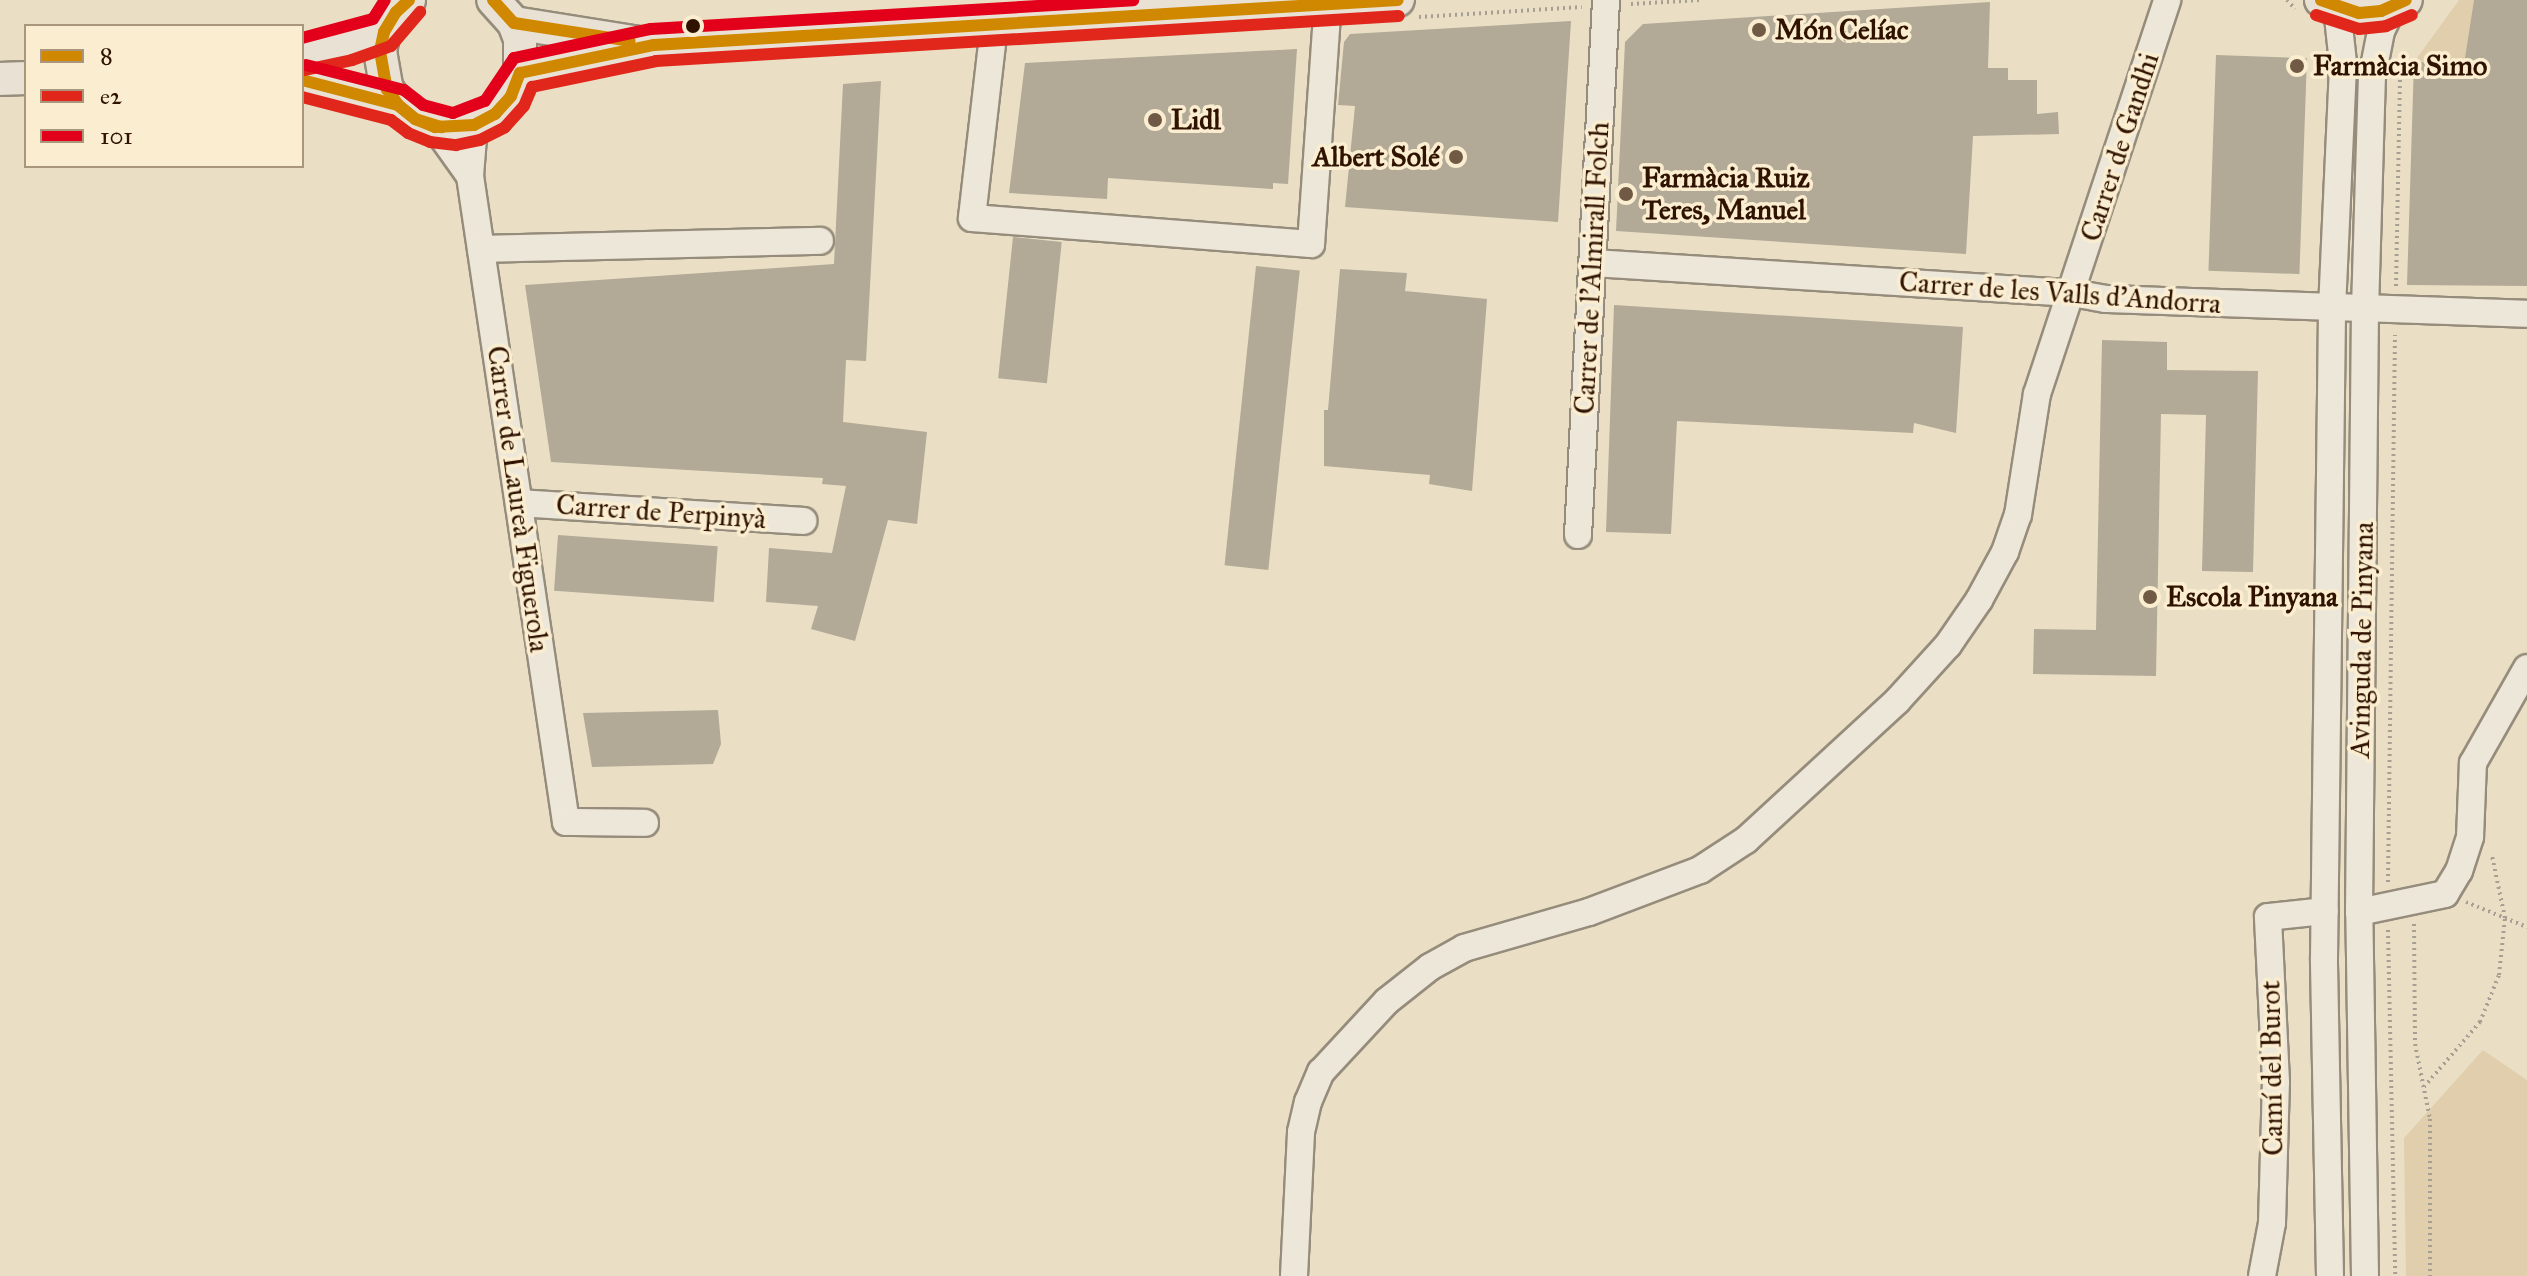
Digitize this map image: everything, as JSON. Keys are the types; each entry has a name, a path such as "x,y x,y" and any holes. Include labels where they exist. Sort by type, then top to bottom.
{"main road":[{"path":"409,0 396,12 384,32 381,70 398,105 415,119 435,127 454,129 474,125 495,114 511,96 520,73 520,39 503,11"},
{"path":"520,73 654,45 994,27 1328,2 1398,0"},
{"path":"2318,6 2370,13 2399,4"},
{"path":"503,11 654,45"},
{"path":"304,54 348,45 384,32"},
{"path":"0,79 24,78"},
{"path":"304,81 398,105"}],"street":[{"name":"Carrer de l'Almirall Folch","path":"1578,535 1606,0"},
{"name":"Carrer de Gandhi","path":"1294,1276 1301,1132 1308,1102 1321,1072 1387,1001 1430,967 1464,948 1589,912 1700,870 1746,840 1897,701 1948,645 1979,600 2018,515 2037,394 2167,0"},
{"path":"994,27 972,218 1311,244 1328,2"},
{"name":"Avinguda de Pinyana","path":"2365,1276 2359,912 2365,310 2372,77 2381,31 2399,4"},
{"name":"Avinguda de Pinyana","path":"2318,6 2343,63 2332,309 2325,911 2330,1276"},
{"name":"Carrer de Laureà Figuerola","path":"474,125 470,176 566,822 645,823"},
{"name":"Carrer de Laureà Figuerola","path":"435,127 470,176"},
{"path":"481,249 820,241"},
{"name":"Carrer de les Valls d'Andorra","path":"1593,263 2072,293 2106,299 2527,314"},
{"name":"Carrer de Perpinyà","path":"519,503 803,521"},
{"path":"2359,912 2445,894 2459,871 2470,837 2473,763 2527,668"},
{"name":"Camí del Burot","path":"2262,1276 2272,1223 2276,1082 2268,917 2325,911"}],"path":[{"path":"2287,0 2318,6"},
{"path":"2396,292 2400,65"},
{"path":"2395,329 2400,904 2395,1276"},
{"path":"2424,1087 2480,1022 2499,975 2505,918 2492,855"},
{"path":"2445,894 2527,927"},
{"path":"2400,904 2415,1044 2430,1119 2430,1276"}],"shaded area":[{"path":"2459,0 2474,0 2464,64 2414,62"},
{"path":"2483,1050 2527,1080 2527,1276 2406,1276 2404,1138"}],"building":[{"path":"2474,0 2527,0 2527,286 2407,285 2414,62 2464,64"},
{"path":"1990,2 1988,68 2008,68 2008,80 2037,80 2037,114 2058,112 2059,134 1973,136 1966,254 1616,231 1625,42 1643,24"},
{"name":"Albert Solé","path":"1571,21 1558,222 1345,207 1355,106 1338,105 1344,42 1350,34"},
{"name":"Lidl","path":"1297,49 1288,184 1273,183 1273,189 1108,178 1107,199 1009,193 1025,63"},
{"path":"2216,55 2307,58 2299,274 2208,271"},
{"path":"881,81 866,361 846,360 843,422 927,432 917,524 888,520 855,641 811,629 818,606 766,602 769,548 832,553 846,486 822,484 823,478 551,462 525,285 834,264 843,84"},
{"path":"1013,237 1062,242 1047,383 998,378"},
{"path":"1256,266 1300,271 1268,570 1225,565"},
{"path":"1340,269 1407,273 1405,291 1487,299 1472,491 1429,484 1430,475 1324,466 1324,410 1328,410"},
{"path":"1614,305 1963,327 1956,433 1914,423 1913,433 1677,421 1671,534 1606,532"},
{"path":"2102,340 2167,342 2167,370 2258,371 2253,572 2202,571 2206,415 2161,414 2156,676 2033,674 2034,629 2096,630"},
{"path":"558,535 718,546 714,602 554,591"},
{"path":"718,710 721,744 713,764 592,767 583,713"}],"transit line":[{"name":"101","path":"304,37 373,19 385,0"},
{"name":"8","path":"409,0 396,12 384,32 380,51 387,89 398,105 415,119 435,127 474,125 495,114 511,96 520,73"},
{"name":"8","path":"493,0 514,23 630,41"},
{"name":"101","path":"306,65 404,90 423,105 453,113 485,101 514,58 651,29 1133,0"},
{"name":"8","path":"520,73 654,45 1398,0"},
{"name":"8","path":"2321,0 2359,13 2381,11 2406,0"},
{"name":"e2","path":"305,70 352,60 391,46 420,12"},
{"name":"e2","path":"2316,15 2359,29 2386,26 2412,15"},
{"name":"e2","path":"304,98 391,120 408,133 430,142 456,145 480,140 505,127 524,106 532,87 656,61 1399,16"},
{"name":"8","path":"304,81 398,105 415,119 442,127"}],"place":[{"name":"Món Celíac","path":"1759,30"},
{"name":"Farmàcia Simo","path":"2297,66"},
{"name":"Lidl","path":"1155,120"},
{"name":"Albert Solé","path":"1456,157"},
{"name":"Farmàcia Ruiz Teres, Manuel","path":"1626,194"},
{"name":"Escola Pinyana","path":"2150,597"}]}
